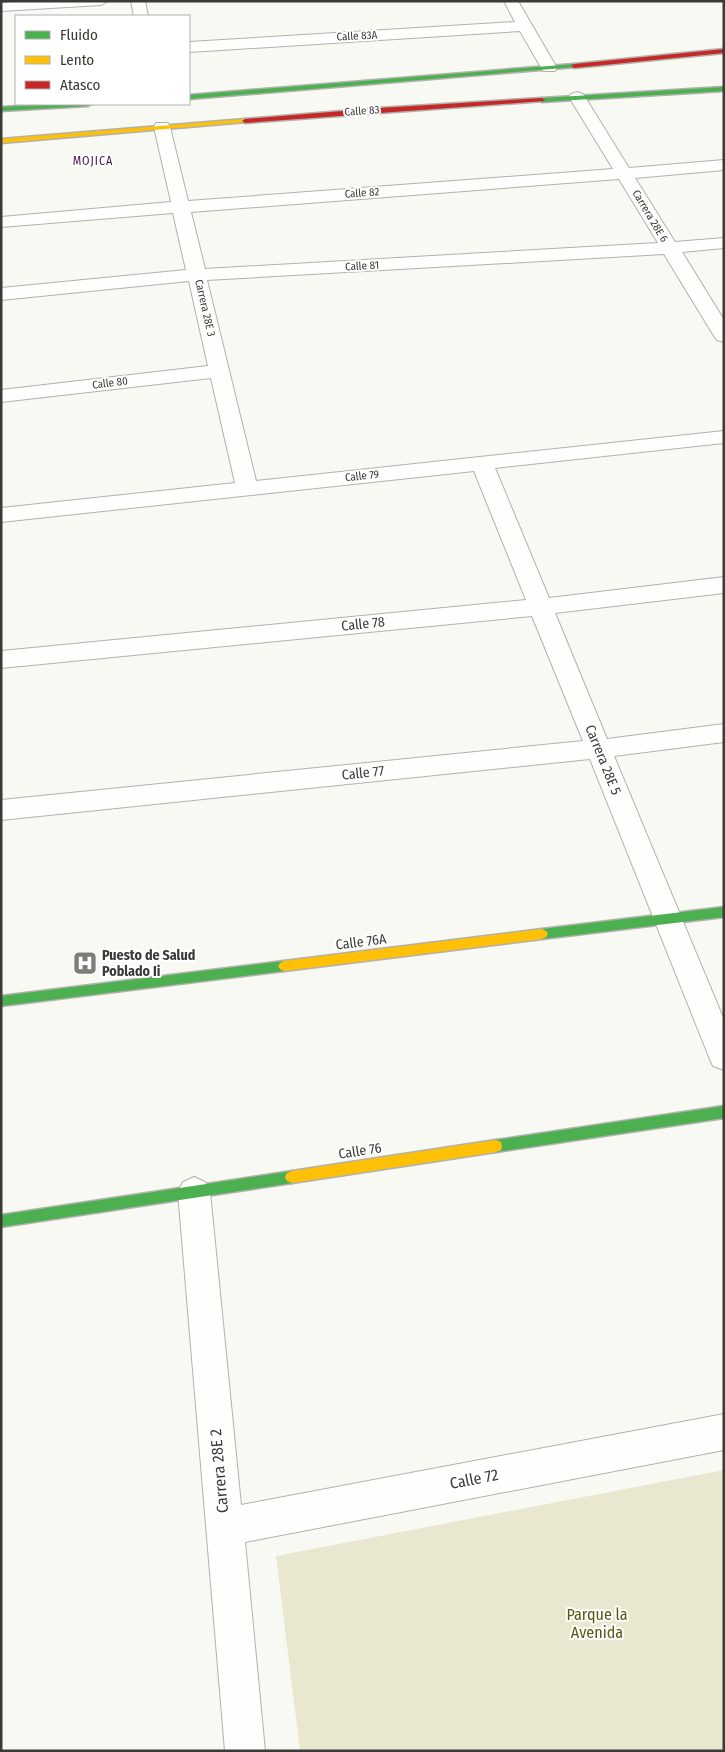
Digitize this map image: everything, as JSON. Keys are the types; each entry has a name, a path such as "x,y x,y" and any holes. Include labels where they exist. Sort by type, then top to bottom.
{"main road":[{"path":"190,97 724,52"},
{"name":"Calle 83","path":"1,141 162,127 577,97 724,89"},
{"path":"1,109 71,105"},
{"name":"Calle 76A","path":"1,1001 724,912"},
{"name":"Calle 76","path":"1,1221 724,1112"}],"street":[{"path":"1,7 101,1"},
{"path":"138,1 141,15"},
{"path":"517,1 512,2 549,68"},
{"name":"Calle 83A","path":"190,46 525,26"},
{"name":"Carrera 28E 6","path":"577,97 669,248 721,328"},
{"name":"Carrera 28E 3","path":"162,127 247,488"},
{"name":"Calle 82","path":"1,222 181,206 724,165"},
{"name":"Calle 81","path":"1,294 197,276 669,248 724,243"},
{"name":"Calle 80","path":"1,396 220,371"},
{"name":"Calle 79","path":"1,515 724,437"},
{"name":"Carrera 28E 5","path":"482,463 724,1057"},
{"name":"Calle 78","path":"1,660 541,607 724,585"},
{"name":"Calle 77","path":"1,810 599,749 724,733"},
{"name":"Carrera 28E 2","path":"194,1192 245,1751"},
{"name":"Calle 72","path":"224,1526 724,1432"}],"green space":[{"name":"Parque la Avenida","path":"724,1470 724,1751 300,1751 276,1556"}],"traffic: fast":[{"path":"190,97 574,66"},
{"path":"542,100 724,89"},
{"path":"1,109 71,105"},
{"path":"542,934 724,912"},
{"path":"1,1001 284,966"},
{"path":"496,1146 724,1112"},
{"path":"1,1221 292,1177"}],"traffic: slow":[{"path":"1,141 245,121"},
{"path":"284,966 542,934"},
{"path":"292,1177 496,1146"}],"traffic: jam":[{"path":"574,66 724,51"},
{"path":"245,121 379,110 542,100"}],"place":[{"name":"Puesto de Salud Poblado Ii","path":"85,963"}],"district":[{"name":"MOJICA","path":"93,161"}]}
